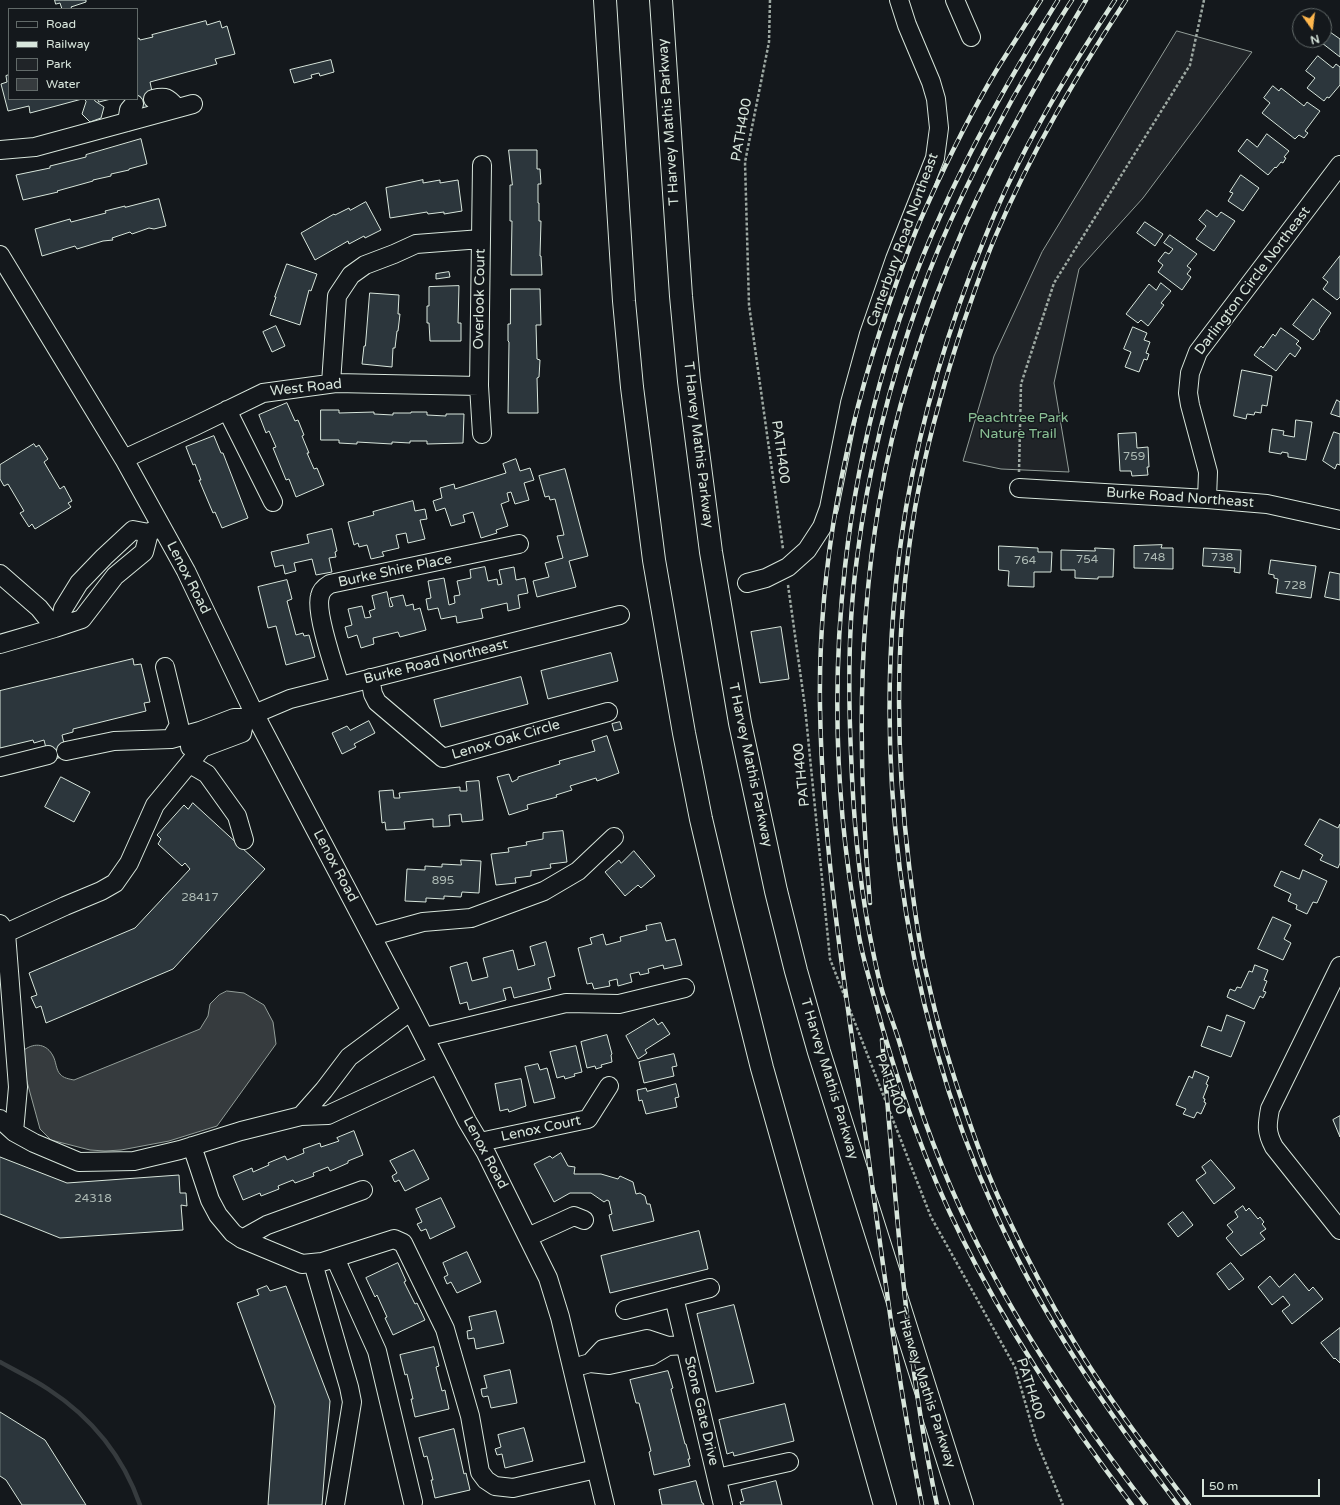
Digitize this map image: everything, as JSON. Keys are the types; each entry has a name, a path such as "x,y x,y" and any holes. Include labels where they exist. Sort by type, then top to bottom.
{"highway":[{"name":"T Harvey Mathis Parkway","path":"661,0 681,296 689,381 711,552 740,723 776,891 796,971 819,1052 962,1505"},
{"path":"605,4 624,301 632,387 654,560 684,733 701,819 760,1060 885,1505"}],"street":[{"name":"Canterbury Road Northeast","path":"747,583 766,578 786,568 807,550 822,527 829,508 850,404 869,334 895,259 935,158 939,128 936,99 931,82 907,25 899,0"},
{"path":"955,0 971,37"},
{"path":"0,150 35,147 185,106 163,96 153,99"},
{"path":"127,122 129,110 134,104"},
{"name":"Overlook Court","path":"482,164 479,386 482,434"},
{"name":"Darlington Circle Northeast","path":"1207,499 1208,472 1188,393 1190,373 1198,352 1340,165"},
{"path":"331,383 337,296 351,275 365,265 416,244 481,239"},
{"name":"Lenox Road","path":"0,255 124,459 155,529 186,571 250,716 372,936 467,1121 486,1153 548,1278 560,1317 605,1505"},
{"name":"West Road","path":"124,459 263,393 331,383 479,386"},
{"path":"228,410 273,502"},
{"name":"Burke Road Northeast","path":"1019,488 1267,504 1340,520"},
{"path":"0,644 58,627 82,619 115,576 144,552 155,529 133,530 100,561 79,583 63,609 58,627"},
{"name":"Burke Shire Place","path":"340,686 320,617 320,596 325,587 330,584 519,544"},
{"path":"100,561 115,576"},
{"path":"0,574 39,608 58,627"},
{"name":"Burke Road Northeast","path":"66,751 114,741 211,739 234,718 250,716 290,699 620,615"},
{"path":"165,667 179,725 171,739"},
{"name":"Lenox Oak Circle","path":"370,678 373,694 377,702 443,758 608,712"},
{"path":"14,1132 18,1087 3,928 65,906 101,891 115,883 129,863 156,805 211,739"},
{"path":"0,768 48,756"},
{"path":"190,764 207,774 237,816 244,840"},
{"path":"372,936 423,922 471,918 544,891 578,871 614,837"},
{"path":"1340,966 1270,1109 1266,1126 1274,1147 1340,1230"},
{"path":"425,1037 566,1003 620,1004 685,988"},
{"path":"302,1116 328,1084 338,1079 348,1065 349,1057 411,1011"},
{"path":"0,1119 14,1132 34,1143 79,1162 134,1161 192,1146 241,1131 302,1116 328,1115 438,1064"},
{"path":"328,1084 342,1108"},
{"name":"Lenox Court","path":"480,1142 588,1119 609,1086"},
{"path":"192,1146 210,1200 218,1215 233,1233 242,1239 302,1264 334,1258 394,1239 403,1243 445,1330 470,1416 480,1472 486,1480 495,1486 513,1488 596,1469"},
{"path":"242,1239 267,1225 363,1190"},
{"path":"528,1237 574,1216 584,1220"},
{"path":"334,1258 377,1351 413,1502"},
{"path":"313,1263 352,1402 335,1505"},
{"path":"625,1310 710,1288"},
{"name":"Stone Gate Drive","path":"674,1297 723,1505"},
{"name":"Stone Gate Drive","path":"590,1363 604,1349 648,1339 668,1346 685,1345"},
{"path":"626,1344 630,1361"},
{"name":"Stone Gate Drive","path":"572,1368 590,1363 609,1365 630,1361 650,1356 668,1346"},
{"name":"Stone Gate Drive","path":"717,1478 789,1462"}],"path":[{"name":"PATH400","path":"770,0 769,42 745,162 749,305 805,707 830,959 931,1217 1015,1367 1036,1440 1063,1505"},
{"path":"1019,488 1021,384 1054,283 1190,65 1204,0"}],"green space":[{"name":"Peachtree Park Nature Trail","path":"1177,31 1252,52 1143,198 1079,269 1054,383 1069,472 1001,469 963,461 994,356 1042,252"}],"water":[{"path":"227,991 244,993 264,1005 273,1022 276,1044 217,1126 169,1141 121,1150 105,1151 90,1150 51,1140 40,1129 26,1078 24,1050 28,1047 36,1045 47,1049 53,1056 60,1074 74,1080 200,1029 208,1016 210,1004 219,995"}],"building":[{"path":"55,0 86,0 86,2 72,8 62,8 60,3 56,4"},
{"path":"206,21 207,25 220,21 222,28 227,26 235,54 215,59 217,64 150,82 155,105 136,110 136,100 138,100 138,38 140,40 153,37 152,35"},
{"path":"1332,33 1340,39 1340,57 1328,48 1332,48"},
{"path":"1318,56 1333,68 1336,64 1340,67 1340,85 1329,98 1327,97 1324,101 1307,88 1315,78 1306,71"},
{"path":"331,60 334,72 320,76 319,73 311,75 312,78 294,83 290,70"},
{"path":"8,75 8,100 78,100 30,113 29,106 8,111 1,84 7,82 6,76"},
{"path":"1273,86 1279,91 1281,88 1304,106 1307,102 1320,111 1305,131 1308,133 1304,138 1299,135 1295,139 1262,113 1270,103 1264,98"},
{"path":"85,100 94,100 104,107 101,118 90,122 82,114"},
{"path":"1267,134 1289,151 1284,157 1286,158 1283,163 1281,162 1268,175 1238,151 1247,139 1257,147"},
{"path":"141,139 147,164 57,191 58,192 23,200 16,175 50,168 50,166 86,157 86,155"},
{"path":"509,150 537,150 537,169 540,169 541,184 538,184 538,203 539,221 541,221 540,256 542,275 511,275 512,221 510,221 510,185 512,185"},
{"path":"1241,175 1259,188 1243,211 1228,201 1233,193 1230,192"},
{"path":"423,180 423,183 440,180 440,183 458,180 462,211 444,214 444,212 428,214 427,212 390,218 386,188"},
{"path":"159,199 166,226 154,229 149,228 132,234 130,232 112,238 113,240 103,241 77,249 75,246 42,256 35,229 70,219 71,222 106,213 105,211"},
{"path":"366,202 381,230 365,238 364,236 349,244 348,241 315,260 301,233 334,214 335,215 349,208 350,210"},
{"path":"1207,210 1217,217 1221,212 1235,221 1214,251 1196,239 1206,226 1199,220"},
{"path":"1145,222 1163,234 1155,246 1137,233"},
{"path":"1170,235 1197,254 1187,266 1191,269 1187,274 1191,277 1182,290 1158,272 1163,265 1158,261 1165,252 1169,254 1173,249 1164,243"},
{"path":"1340,256 1340,297 1337,300 1323,289 1328,282 1323,278"},
{"path":"287,264 317,274 311,291 309,290 300,325 270,315"},
{"path":"449,272 450,277 436,279 436,274"},
{"path":"1161,283 1171,291 1161,303 1164,305 1148,326 1141,320 1138,323 1126,314 1149,284 1156,290"},
{"path":"459,286 458,323 461,323 461,341 430,341 429,323 427,323 429,287"},
{"path":"511,289 540,289 541,325 536,325 537,359 540,360 539,377 537,378 538,413 508,413 508,324 510,324"},
{"path":"370,293 399,295 398,314 400,314 395,348 393,348 392,367 362,364"},
{"path":"1313,299 1331,313 1313,340 1293,325"},
{"path":"276,326 285,346 272,352 263,332"},
{"path":"1133,327 1147,333 1144,340 1150,342 1146,353 1149,354 1147,360 1144,359 1139,372 1125,367 1131,352 1124,349"},
{"path":"1281,328 1299,341 1296,344 1301,348 1295,357 1290,353 1276,371 1254,355 1261,346 1263,348 1273,334 1275,336"},
{"path":"1242,370 1272,376 1267,406 1262,405 1261,413 1255,412 1254,415 1247,414 1246,419 1234,416"},
{"path":"1337,400 1340,402 1340,417 1331,414"},
{"path":"287,403 295,421 298,420 304,435 302,436 309,453 307,453 314,469 317,468 324,485 296,497 289,479 286,480 273,448 276,447 269,431 266,433 259,415"},
{"path":"321,410 339,410 339,413 374,412 374,414 393,415 393,413 411,412 427,412 427,415 446,416 446,414 464,414 463,443 427,444 427,441 410,441 410,443 392,442 392,444 357,442 357,444 339,443 339,440 321,440"},
{"path":"1296,420 1312,422 1306,460 1288,457 1288,453 1282,452 1281,454 1269,452 1272,429 1284,431 1283,435 1294,437"},
{"path":"1334,432 1340,434 1340,465 1337,464 1335,469 1323,461"},
{"path":"1136,433 1137,448 1148,447 1148,475 1132,476 1131,471 1120,471 1118,434"},
{"path":"214,436 221,453 223,453 248,518 222,528 215,512 213,513 199,480 201,480 195,464 193,465 186,447"},
{"path":"34,444 36,447 39,445 48,459 44,462 60,489 64,486 72,501 68,503 71,507 35,529 32,524 29,527 20,513 24,511 8,484 4,486 0,479 0,465"},
{"path":"516,459 520,471 530,468 534,480 524,483 529,500 515,504 511,492 507,493 509,501 501,504 508,526 496,530 497,533 481,538 473,512 463,515 465,522 451,526 445,508 436,511 433,501 442,498 440,488 454,484 455,489 506,473 503,464"},
{"path":"565,469 588,556 569,561 576,587 537,597 533,581 549,577 545,563 563,558 557,536 564,535 555,499 550,500 549,496 545,497 539,476"},
{"path":"413,501 415,511 425,509 427,519 420,520 425,539 408,543 406,533 396,535 399,548 382,552 384,556 371,559 367,545 359,547 358,543 354,545 348,522 374,515 373,512"},
{"path":"332,529 337,551 335,552 336,557 329,558 332,572 316,575 312,559 294,563 296,571 285,574 283,565 275,567 271,552 309,543 307,535"},
{"path":"1162,545 1161,548 1173,548 1173,569 1134,568 1134,546"},
{"path":"999,546 1038,548 1038,552 1052,552 1051,572 1034,572 1034,587 1008,586 1009,571 999,570"},
{"path":"1095,548 1114,549 1113,577 1098,577 1098,579 1075,578 1075,570 1061,570 1061,550 1095,551"},
{"path":"1204,548 1241,550 1240,573 1234,572 1235,568 1203,566"},
{"path":"1271,560 1316,566 1311,598 1276,593 1278,579 1274,578 1274,575 1269,574"},
{"path":"485,567 488,581 497,579 498,585 502,584 499,570 514,567 516,580 525,578 528,593 518,595 520,608 508,611 507,603 481,609 483,618 457,623 456,616 441,619 438,608 428,610 426,599 431,598 428,581 444,578 449,605 455,603 454,596 460,595 457,581 471,578 470,570"},
{"path":"1330,572 1340,574 1340,600 1325,597"},
{"path":"287,580 292,599 287,601 296,635 303,633 304,636 309,635 315,657 286,665 276,626 268,628 258,587"},
{"path":"387,592 390,607 393,606 390,598 403,595 406,606 413,604 414,610 420,608 426,630 400,637 398,632 373,638 374,644 361,648 357,635 348,638 345,627 352,625 348,609 362,606 365,618 371,617 369,611 375,609 372,596"},
{"path":"781,627 789,679 760,683 751,632"},
{"path":"611,653 618,681 548,699 541,671"},
{"path":"133,659 134,665 141,664 150,702 144,703 146,711 73,729 73,732 62,735 67,756 49,760 44,740 34,743 33,740 0,748 0,691"},
{"path":"521,677 528,704 441,727 434,700"},
{"path":"369,721 375,733 354,744 356,747 342,754 332,733 347,726 350,730"},
{"path":"620,722 622,729 614,731 612,724"},
{"path":"607,736 619,773 597,781 596,778 570,786 572,790 556,795 557,797 527,805 528,809 509,815 497,777 509,774 512,782 518,779 518,777 560,764 559,761 595,751 592,741"},
{"path":"61,777 90,792 74,822 45,807"},
{"path":"479,781 483,820 462,822 461,814 449,815 450,826 433,827 433,819 404,822 405,829 386,830 385,822 382,823 379,791 393,790 394,798 400,798 399,793 460,787 460,791 467,791 466,782"},
{"path":"193,803 265,869 173,969 46,1023 41,1006 36,1008 31,997 37,995 29,973 135,928 190,869 185,863 182,866 158,844 161,839 157,835 184,805 188,809"},
{"path":"1320,819 1338,828 1340,824 1340,863 1338,868 1320,860 1323,855 1305,845"},
{"path":"563,831 567,862 550,864 551,868 531,871 531,876 515,878 516,883 496,885 491,854 509,852 508,848 527,845 526,842 543,839 543,833"},
{"path":"634,851 655,876 641,888 638,885 625,896 605,872 619,860 621,863"},
{"path":"461,860 481,861 479,893 462,892 461,897 444,896 444,899 426,898 426,902 405,901 407,869 425,870 425,866 442,867 442,864 461,865"},
{"path":"1303,870 1327,881 1317,903 1313,902 1307,914 1296,909 1297,905 1288,901 1291,894 1274,886 1281,871 1299,879"},
{"path":"1273,917 1291,925 1284,939 1291,943 1283,960 1258,949"},
{"path":"661,923 666,941 675,939 682,965 664,969 663,965 648,969 649,973 640,975 639,972 630,974 632,982 618,986 617,979 609,981 610,986 594,989 592,983 587,984 578,948 592,944 590,938 603,934 606,945 621,941 620,937 647,930 646,926"},
{"path":"546,942 555,976 548,978 551,989 514,998 511,987 503,989 506,1000 469,1010 467,1002 460,1004 450,967 467,962 472,981 488,977 483,958 513,950 518,970 535,965 530,947"},
{"path":"1255,965 1268,970 1264,980 1267,981 1263,991 1266,992 1263,998 1260,996 1254,1009 1227,997 1230,989 1235,991 1237,987 1241,988 1249,971 1252,972"},
{"path":"1227,1015 1245,1022 1231,1057 1201,1046 1208,1026 1221,1031"},
{"path":"654,1019 658,1025 662,1022 670,1034 645,1050 647,1053 638,1059 626,1036"},
{"path":"607,1035 612,1054 612,1062 601,1065 602,1067 596,1069 595,1066 587,1068 581,1042"},
{"path":"576,1046 582,1072 565,1079 564,1076 557,1078 550,1052"},
{"path":"674,1054 677,1066 672,1067 674,1076 644,1083 639,1062"},
{"path":"538,1064 540,1070 547,1068 555,1098 534,1103 525,1067"},
{"path":"1195,1071 1209,1077 1206,1084 1208,1085 1203,1098 1205,1099 1204,1102 1206,1103 1201,1114 1197,1112 1194,1118 1183,1114 1186,1109 1176,1105 1189,1076 1192,1078"},
{"path":"521,1079 526,1106 509,1112 508,1109 500,1111 495,1084"},
{"path":"676,1084 679,1097 675,1098 677,1107 646,1114 642,1100 639,1101 637,1090 646,1088 647,1091"},
{"path":"1340,1116 1340,1137 1333,1120"},
{"path":"354,1131 363,1155 330,1171 328,1167 313,1173 314,1176 295,1183 293,1180 278,1186 279,1189 261,1196 260,1193 243,1200 233,1176 252,1168 253,1172 269,1165 268,1163 285,1156 287,1160 304,1153 303,1149 320,1143 321,1147 339,1141 337,1138"},
{"path":"414,1150 429,1179 405,1191 399,1180 394,1181 392,1176 397,1173 390,1161"},
{"path":"561,1153 568,1166 575,1167 574,1174 601,1174 618,1179 620,1176 633,1182 636,1194 640,1193 645,1196 647,1204 650,1204 654,1221 613,1231 609,1215 612,1214 609,1201 607,1200 604,1202 591,1193 570,1193 554,1202 534,1164 550,1156 552,1158"},
{"path":"0,1157 67,1183 179,1175 180,1193 186,1193 187,1206 181,1205 183,1230 60,1238 0,1214"},
{"path":"1211,1160 1235,1188 1214,1204 1196,1180 1206,1173 1202,1167"},
{"path":"441,1198 455,1227 430,1239 426,1229 421,1231 417,1224 422,1222 416,1209"},
{"path":"1243,1206 1246,1211 1249,1208 1258,1219 1260,1217 1264,1222 1262,1224 1266,1229 1260,1233 1265,1239 1241,1256 1226,1238 1233,1232 1227,1225 1238,1217 1235,1212"},
{"path":"1183,1212 1193,1225 1178,1237 1168,1224"},
{"path":"699,1231 708,1269 610,1293 601,1256"},
{"path":"467,1252 481,1282 457,1293 451,1282 447,1284 444,1277 448,1275 443,1263"},
{"path":"398,1263 406,1281 404,1282 415,1304 417,1303 425,1320 393,1335 377,1295 375,1297 366,1278"},
{"path":"1231,1263 1244,1279 1229,1290 1217,1274"},
{"path":"1295,1274 1309,1291 1313,1287 1323,1299 1292,1324 1282,1311 1290,1305 1283,1296 1272,1305 1258,1287 1270,1276 1279,1287"},
{"path":"267,1286 270,1291 286,1286 330,1401 322,1505 268,1505 275,1406 237,1303 259,1295 257,1290"},
{"path":"734,1305 754,1383 716,1392 697,1314"},
{"path":"496,1311 504,1343 476,1349 474,1338 468,1339 467,1331 472,1330 469,1317"},
{"path":"1340,1328 1340,1363 1335,1358 1334,1359 1321,1343"},
{"path":"434,1347 439,1366 436,1367 442,1391 445,1390 449,1409 415,1417 411,1399 413,1399 407,1374 405,1375 400,1355"},
{"path":"510,1370 517,1403 491,1408 488,1396 483,1397 482,1395 481,1389 487,1388 484,1376"},
{"path":"668,1371 673,1388 671,1389 690,1459 688,1459 690,1466 654,1475 649,1452 651,1451 639,1403 636,1403 630,1380"},
{"path":"785,1404 794,1441 734,1456 733,1452 727,1454 719,1420"},
{"path":"0,1412 45,1440 86,1505 22,1505 6,1480 0,1476"},
{"path":"524,1428 533,1461 505,1468 502,1454 497,1455 495,1449 501,1447 498,1435"},
{"path":"454,1429 464,1474 466,1473 470,1490 435,1498 431,1480 433,1480 427,1456 424,1457 419,1438"},
{"path":"696,1481 702,1503 704,1505 662,1505 659,1490"},
{"path":"776,1481 782,1505 741,1505 740,1502 744,1501 741,1490"}],"waterway":[{"path":"0,1362 48,1389 64,1400 92,1425 115,1454 133,1487 140,1505"}],"railway":[{"path":"922,1505 903,1401 888,1297 828,850 824,802 820,706 824,605 829,554 847,454 872,355 888,307 914,235 950,156 989,83 1041,0"},
{"path":"1058,0 996,105 967,159 941,214 907,299 879,386 859,475 845,566 838,657 838,748 845,839 861,946 891,1056 911,1118 948,1209 999,1308 1062,1409 1132,1505"},
{"path":"1072,0 1013,98 987,146 951,221 929,271 899,361 881,426 867,491 854,582 850,631 849,680 852,775 862,887 877,971 914,1090 940,1161 971,1231 1009,1303 1051,1372 1097,1440 1146,1505"},
{"path":"870,903 863,803 863,653 872,553 885,469 893,434 913,363 937,293 964,227 1006,140 1086,0"},
{"path":"1115,0 1061,85 1013,174 973,268 938,369 920,438 906,508 895,597 890,687 892,778 900,869 914,959 936,1047 963,1133 997,1216 1015,1255 1035,1292 1079,1365 1103,1401 1152,1471 1178,1505"},
{"path":"1126,0 1073,85 1024,174 991,246 962,327 924,462 908,552 901,641 899,731 904,821 922,955 939,1027 951,1068 987,1171 1031,1266 1076,1345 1116,1407 1189,1505"},
{"path":"882,1040 902,1273 916,1390 937,1505"}]}
